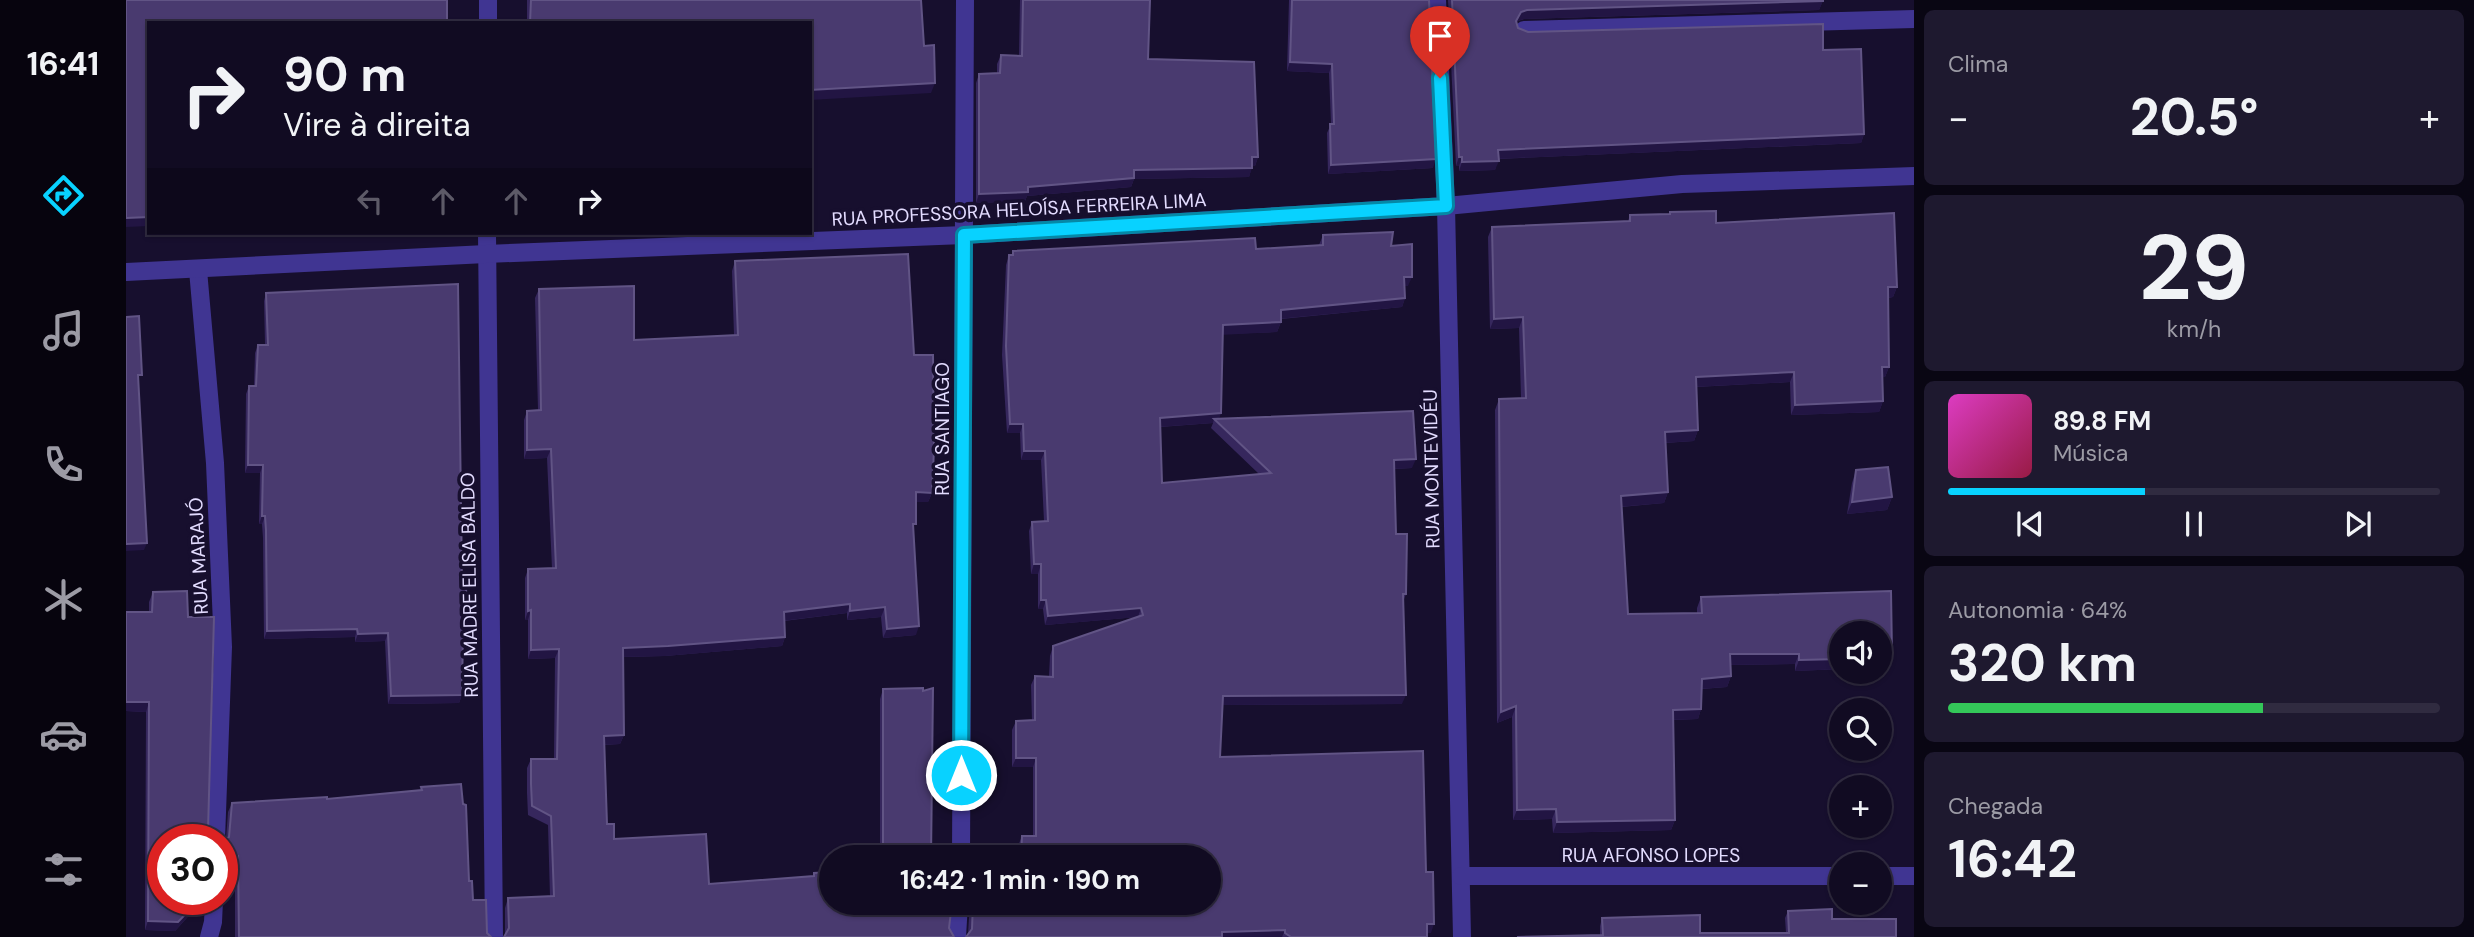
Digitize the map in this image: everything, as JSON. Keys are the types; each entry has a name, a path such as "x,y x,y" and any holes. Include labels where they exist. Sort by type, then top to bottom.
{"street":[{"path":"488,0 488,21"},
{"name":"RUA SANTIAGO","path":"961,845 965,0"},
{"name":"RUA MONTEVIDÉU","path":"1437,0 1446,206 1462,937"},
{"path":"1524,30 1914,19"},
{"name":"RUA PROFESSORA HELOÍSA FERREIRA LIMA","path":"126,272 486,254 964,235 1446,206 1682,184 1914,176"},
{"name":"RUA MADRE ELISA BALDO","path":"487,235 494,937"},
{"name":"RUA MARAJÓ","path":"198,270 215,463 223,647 217,824"},
{"name":"RUA AFONSO LOPES","path":"1461,876 1829,876"},
{"path":"1892,876 1914,876"},
{"path":"209,937 213,915"},
{"path":"957,937 958,915"}],"building":[{"path":"126,0 447,0 447,21 147,21 147,217 126,218"},
{"path":"531,0 921,0 924,46 934,45 935,83 812,90 812,21 530,21"},
{"path":"1023,0 1150,0 1148,59 1254,62 1258,157 1252,157 1252,168 1134,170 1134,178 1028,187 1028,192 979,194 979,74 1000,73 1001,55 1022,56"},
{"path":"1292,0 1429,0 1436,159 1331,165 1330,124 1334,124 1332,64 1290,62"},
{"path":"1452,0 1823,0 1527,10 1521,12 1516,21 1518,28 1528,32 1823,24 1823,50 1861,49 1864,134 1498,150 1499,161 1462,162 1462,157 1459,157"},
{"path":"1716,211 1716,223 1894,213 1897,287 1888,287 1889,367 1882,367 1883,401 1795,405 1794,372 1696,377 1698,430 1665,432 1668,492 1621,496 1628,614 1702,613 1701,597 1891,591 1891,621 1829,621 1829,659 1799,660 1799,654 1730,654 1731,676 1702,679 1701,709 1673,710 1675,820 1557,822 1556,809 1517,810 1516,706 1501,712 1499,399 1526,398 1523,317 1494,319 1492,227 1630,221 1630,215"},
{"path":"1393,232 1391,246 1412,244 1412,277 1404,277 1405,298 1281,310 1281,322 1223,325 1221,413 1160,418 1162,483 1271,473 1214,419 1413,411 1416,459 1394,460 1396,534 1407,534 1406,594 1403,594 1406,695 1223,696 1220,757 1423,751 1426,872 1433,872 1434,924 1427,924 1427,937 1291,937 1285,930 1222,932 1222,937 966,937 972,929 973,915 1221,915 1221,845 1022,845 1022,836 1036,836 1036,758 1016,758 1016,721 1035,720 1035,676 1053,677 1053,646 1143,615 1141,608 1048,616 1046,600 1041,600 1041,564 1034,564 1032,522 1048,521 1045,451 1024,451 1023,424 1010,424 1006,346 1009,255 1013,255 1013,251 1255,238 1256,249 1323,245 1323,235"},
{"path":"908,254 914,355 933,355 932,493 916,492 916,524 913,524 919,626 887,629 885,607 850,611 850,604 784,612 785,637 623,648 624,735 604,736 607,824 614,824 614,839 706,834 709,884 814,876 814,873 819,873 819,915 951,915 949,928 954,937 504,937 509,928 508,898 554,896 551,816 532,806 531,784 531,759 557,759 559,649 531,650 531,610 528,611 528,569 556,568 551,449 527,450 527,411 541,410 539,289 634,286 634,340 738,335 735,261"},
{"path":"458,284 462,578 465,578 467,600 467,631 463,631 462,695 391,696 388,633 358,634 357,629 267,631 266,530 265,516 262,516 263,465 248,465 249,386 256,386 258,345 268,345 266,293"},
{"path":"139,316 142,375 138,375 147,543 126,544 126,317"},
{"path":"1888,467 1892,497 1852,502 1856,470"},
{"path":"187,591 188,617 214,617 208,824 148,824 149,702 126,702 126,612 152,612 153,592"},
{"path":"923,688 923,691 933,688 931,845 883,845 883,689"},
{"path":"461,784 463,804 466,805 469,881 472,881 473,900 486,900 487,933 491,937 239,937 238,824 230,824 232,803 327,799 422,790 421,787"},
{"path":"1829,909 1832,919 1896,919 1896,937 1517,937 1603,935 1602,918 1700,915 1700,933 1789,933 1788,911"},
{"path":"148,915 185,915 178,922 148,921"}],"route":[{"path":"961,775 964,235 1446,206 1440,78"}]}
